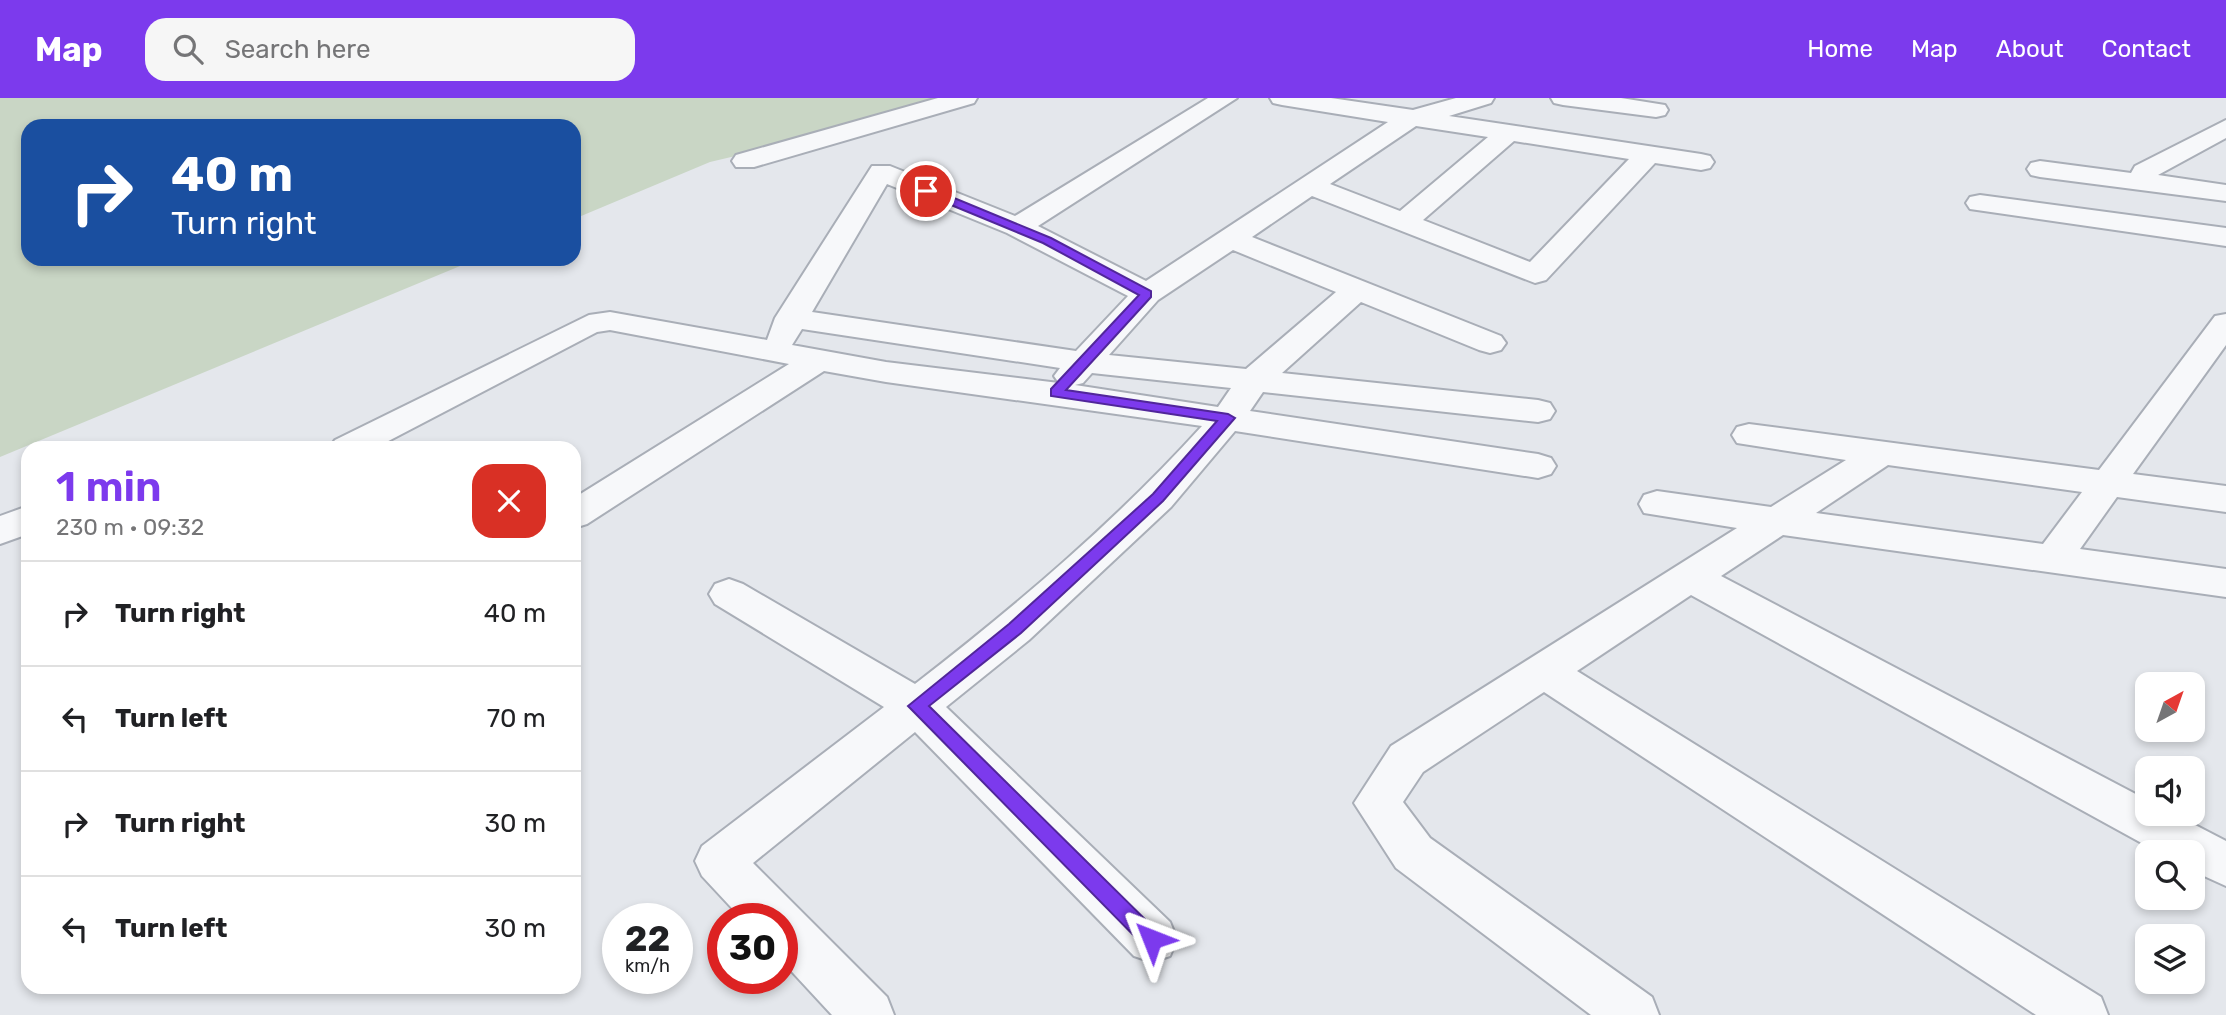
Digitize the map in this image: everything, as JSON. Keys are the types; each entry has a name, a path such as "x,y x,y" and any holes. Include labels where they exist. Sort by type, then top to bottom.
{"street":[{"path":"745,161 965,98"},
{"path":"1017,227 1225,98"},
{"path":"1282,98 1408,120 1701,162"},
{"path":"1056,393 1147,294 1408,120 1482,98"},
{"path":"1563,98 1656,110"},
{"path":"2147,183 2144,172 2226,128"},
{"path":"1403,223 1507,134"},
{"path":"1310,186 1535,274 1648,155"},
{"path":"2040,169 2226,193"},
{"path":"774,352 791,318 881,172 1017,227 1147,294"},
{"path":"1980,203 2226,237"},
{"path":"1232,239 1490,343"},
{"path":"760,903 719,861 1015,629 1158,498 1228,418 1254,380 1358,289"},
{"path":"791,318 1084,362 1538,411"},
{"path":"361,441 589,324 610,321 886,372 1056,393 1538,466"},
{"path":"2052,559 2226,323"},
{"path":"581,511 820,359"},
{"path":"1749,435 2226,499"},
{"path":"1633,1015 1413,853 1377,803 1407,760 1882,453"},
{"path":"1657,504 2226,583"},
{"path":"0,531 21,522"},
{"path":"1690,577 2226,865"},
{"path":"729,594 917,706 1152,939"},
{"path":"1544,671 2082,1015"},
{"path":"798,943 868,1015"}],"green space":[{"path":"0,98 979,98 710,162 581,216 581,119 21,119 21,266 460,266 39,441 21,441 21,448 0,457"}],"route":[{"path":"926,191 1017,227 1147,294 1056,393 1228,418 1158,498 1015,629 917,706 1152,939"}]}
